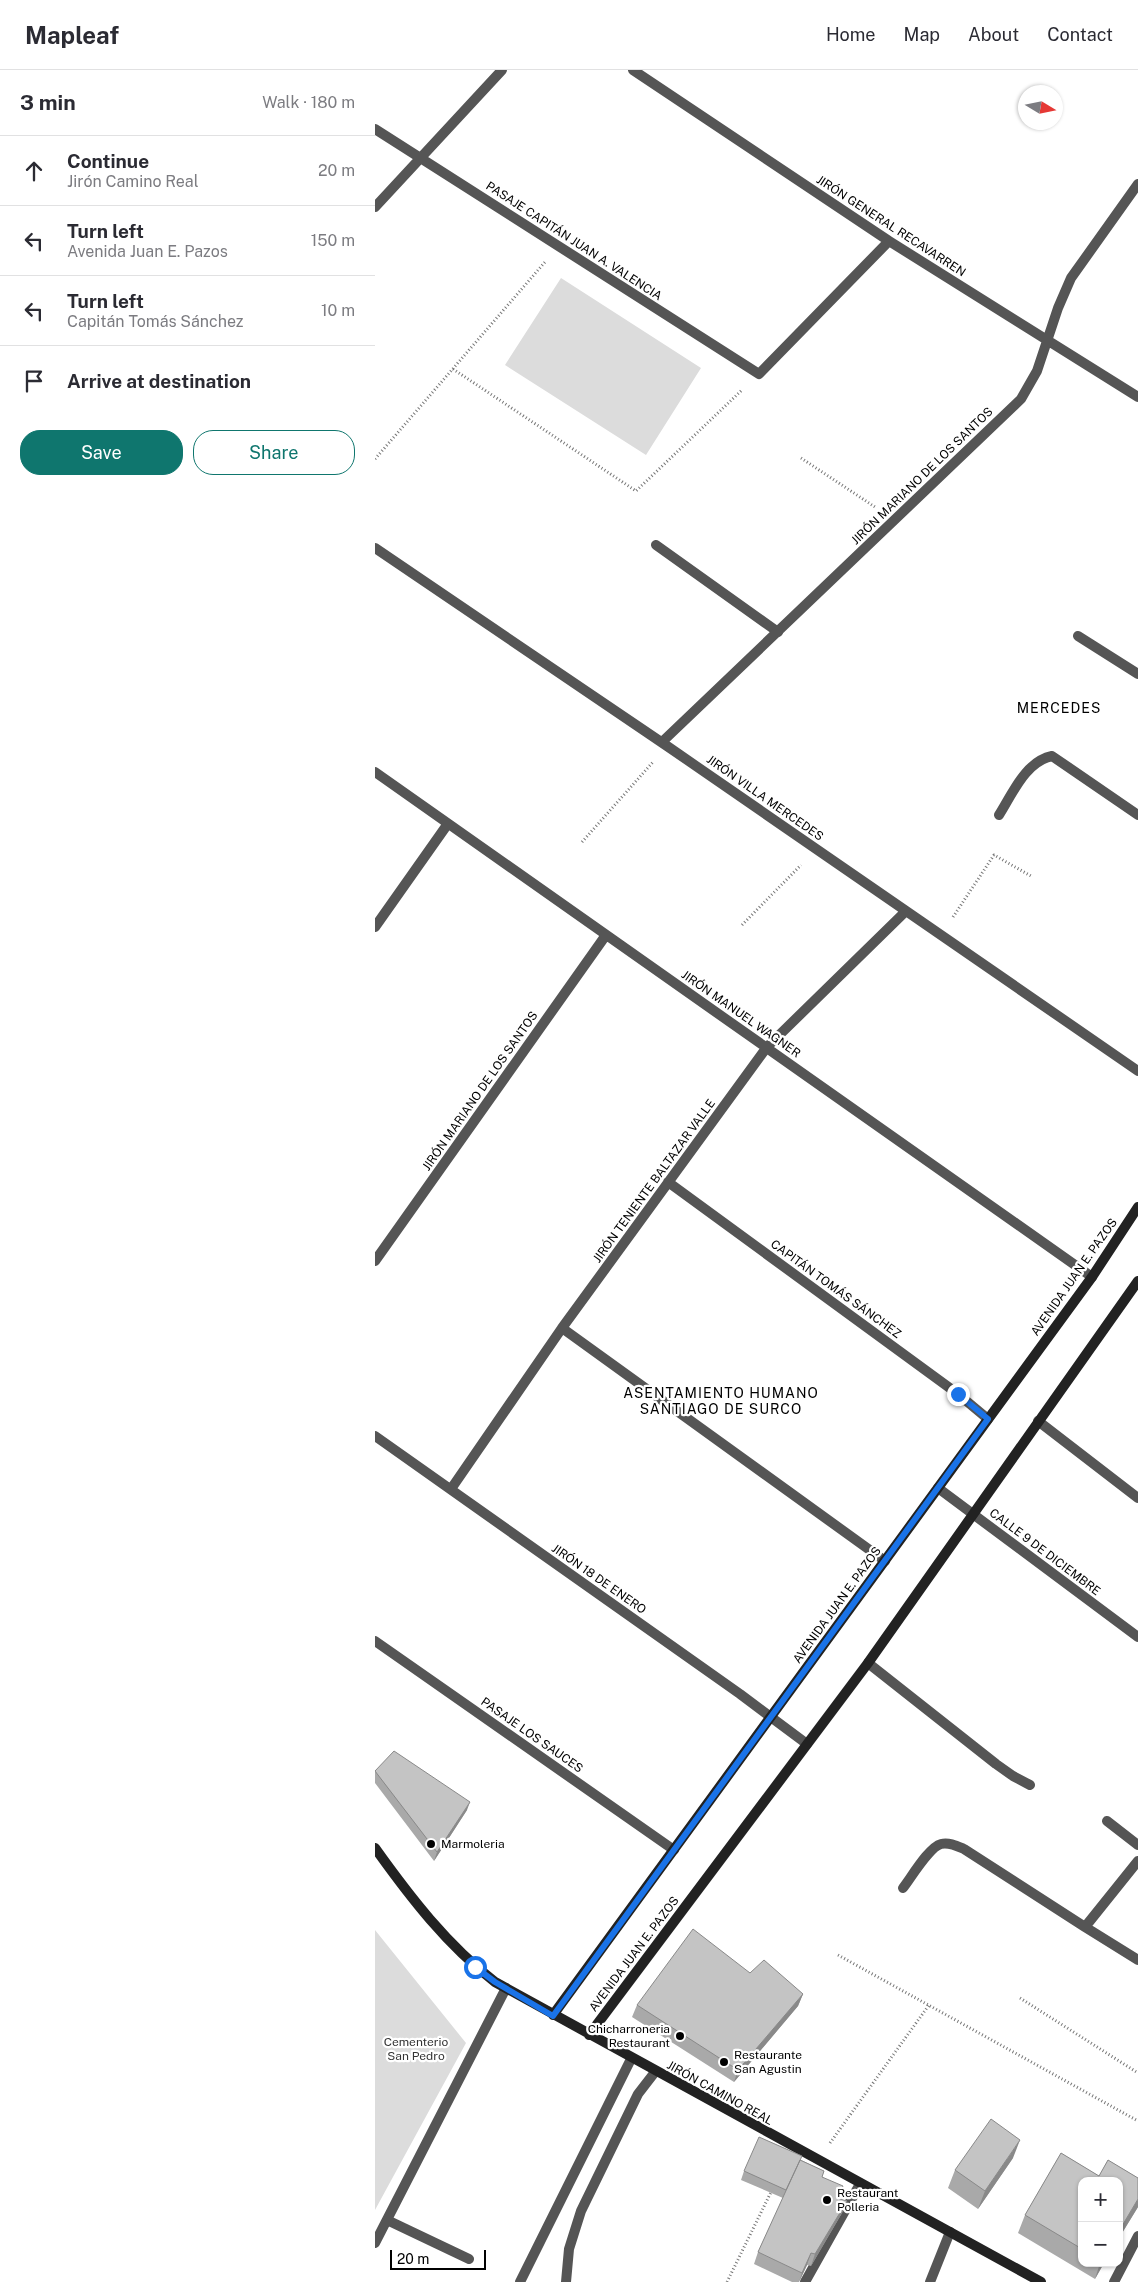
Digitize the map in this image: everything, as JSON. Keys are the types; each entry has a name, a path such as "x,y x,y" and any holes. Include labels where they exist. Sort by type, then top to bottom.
{"street":[{"path":"375,207 502,70"},
{"name":"JIRÓN GENERAL RECAVARREN","path":"633,70 889,241 1138,397"},
{"name":"PASAJE CAPITÁN JUAN A. VALENCIA","path":"375,129 759,374"},
{"name":"JIRÓN MARIANO DE LOS SANTOS","path":"665,744 778,632 1021,399 1037,371 1049,340 1058,308 1071,278 1138,184"},
{"path":"759,374 889,241"},
{"path":"656,546 778,632"},
{"name":"JIRÓN VILLA MERCEDES","path":"375,548 665,744 1138,1071"},
{"path":"1078,636 1138,674"},
{"path":"999,815 1031,766 1041,758 1053,756 1138,815"},
{"name":"JIRÓN MANUEL WAGNER","path":"375,772 606,936 767,1046 1092,1277"},
{"path":"375,927 447,824"},
{"name":"JIRÓN TENIENTE BALTAZAR VALLE","path":"451,1489 562,1328 767,1046 906,911"},
{"name":"JIRÓN MARIANO DE LOS SANTOS","path":"375,1262 606,936"},
{"name":"CAPITÁN TOMÁS SÁNCHEZ","path":"668,1182 958,1394 988,1419"},
{"name":"AVENIDA JUAN E. PAZOS","path":"553,2016 1092,1277 1138,1207"},
{"name":"AVENIDA JUAN E. PAZOS","path":"589,2035 867,1663 1137,1286"},
{"path":"562,1328 885,1561"},
{"path":"1038,1422 1138,1498"},
{"name":"JIRÓN 18 DE ENERO","path":"375,1436 740,1694 807,1744"},
{"name":"CALLE 9 DE DICIEMBRE","path":"937,1488 1138,1637"},
{"name":"PASAJE LOS SAUCES","path":"375,1641 674,1850"},
{"path":"867,1663 996,1764 1030,1785"},
{"path":"1107,1821 1138,1845"},
{"path":"903,1888 932,1849 941,1844 952,1844 964,1849 1138,1960"},
{"name":"JIRÓN CAMINO REAL","path":"375,1848 428,1918 451,1943 475,1967 506,1988 553,2016 1041,2282"},
{"path":"1085,1927 1138,1861"},
{"path":"375,2243 506,1988"},
{"path":"520,2282 631,2058"},
{"path":"566,2282 569,2248 581,2211 638,2094 655,2072"},
{"path":"805,2282 860,2184"},
{"path":"387,2220 469,2259"},
{"path":"930,2282 950,2232"},
{"path":"1114,2282 1138,2236"}],"path":[{"path":"375,460 559,246"},
{"path":"453,369 636,491 759,374"},
{"path":"801,458 894,520"},
{"path":"582,842 665,744"},
{"path":"742,925 816,849"},
{"path":"941,935 994,855 1031,876"},
{"path":"838,1955 1138,2121"},
{"path":"1020,1998 1138,2073"},
{"path":"817,2160 929,2005"},
{"path":"727,2282 773,2189"}],"green space":[{"path":"561,278 701,368 646,455 505,365"},
{"name":"Cementerio San Pedro","path":"375,1930 466,2043 375,2210"}],"building":[{"path":"394,1751 470,1802 437,1852 375,1771"},
{"path":"693,1929 750,1973 764,1960 803,1994 738,2070 637,2005"},
{"path":"991,2119 1020,2140 985,2191 955,2170"},
{"path":"759,2137 802,2156 786,2190 744,2171"},
{"path":"1061,2153 1099,2176 1108,2160 1138,2178 1138,2199 1123,2224 1123,2177 1078,2177 1078,2247 1025,2215"},
{"path":"800,2160 824,2171 822,2177 843,2186 837,2198 847,2201 815,2254 811,2253 802,2273 758,2252"}],"place":[{"name":"Marmoleria","path":"431,1844"},
{"name":"Chicharroneria Restaurant","path":"680,2036"},
{"name":"Restaurante San Agustin","path":"724,2062"},
{"name":"Restaurant Polleria","path":"827,2200"}],"district":[{"name":"MERCEDES","path":"1059,708"},
{"name":"ASENTAMIENTO HUMANO SANTIAGO DE SURCO","path":"721,1402"}],"route":[{"path":"475,1967 495,1982 553,2016 988,1419 958,1394"}]}
